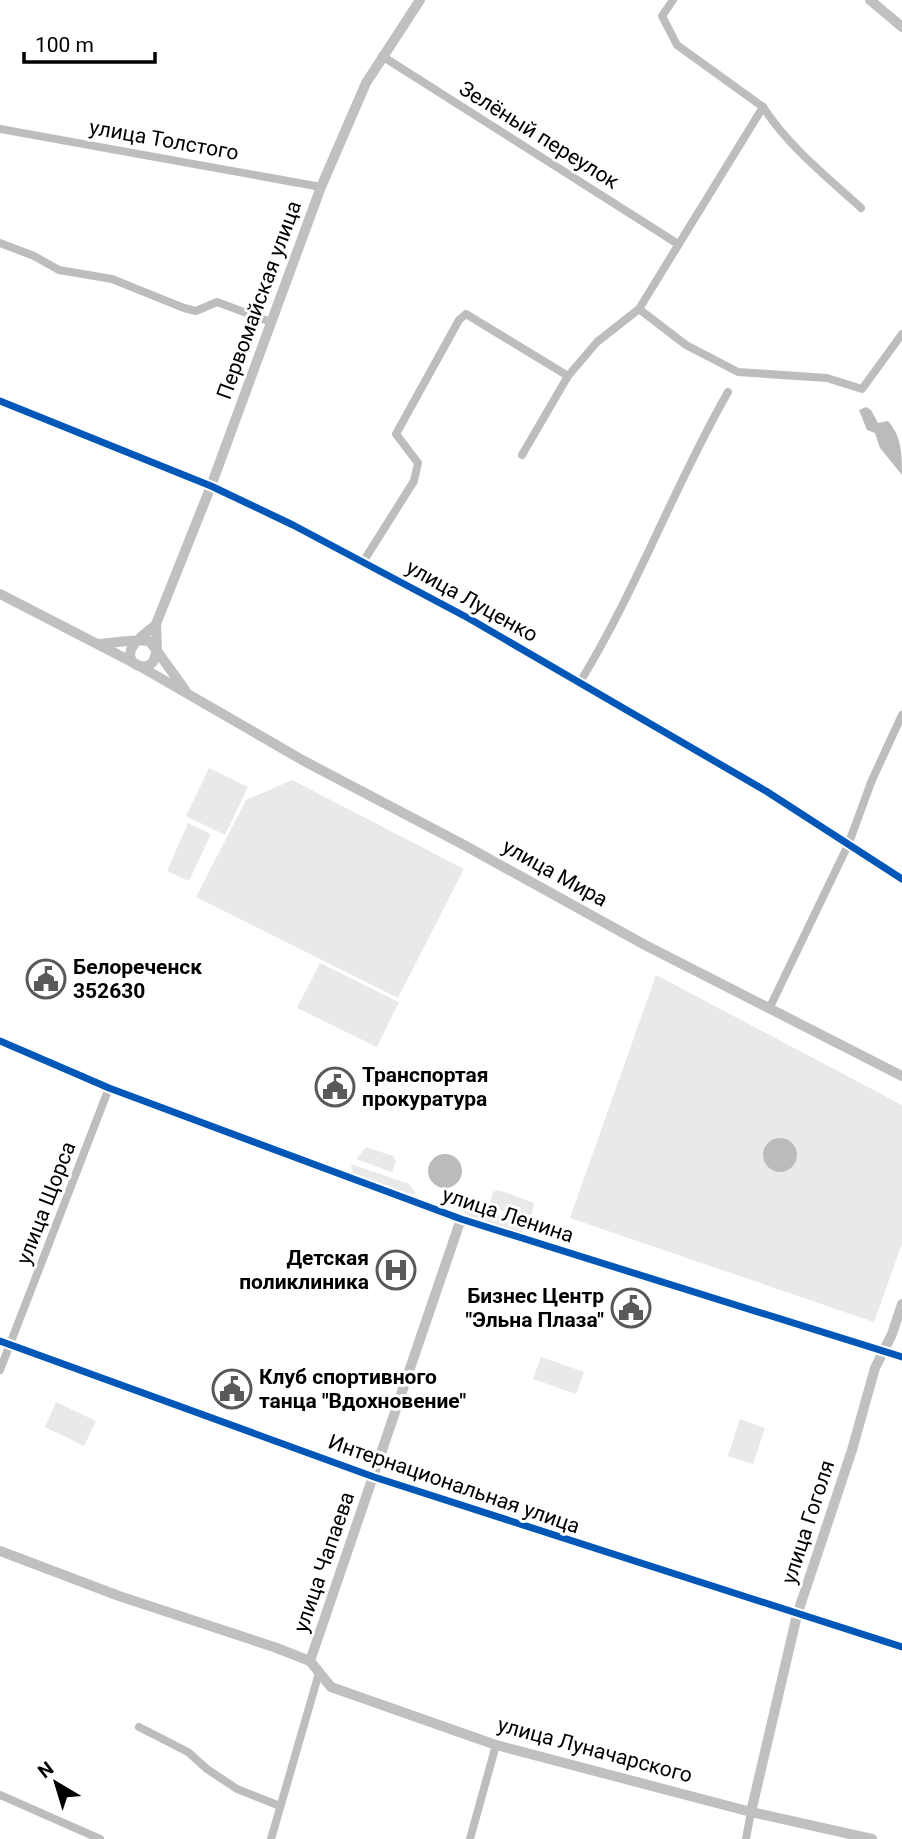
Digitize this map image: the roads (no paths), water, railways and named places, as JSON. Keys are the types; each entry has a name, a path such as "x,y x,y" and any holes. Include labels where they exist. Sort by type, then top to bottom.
{"street":[{"name":"Первомайская улица","path":"157,651 156,624 211,486 321,187 366,83 420,0"},
{"path":"673,0 662,16 677,45 763,107 771,120 808,159 861,208"},
{"path":"870,0 902,27"},
{"name":"Зелёный переулок","path":"382,56 678,244"},
{"path":"522,455 568,376 597,342 639,309 763,107"},
{"name":"улица Толстого","path":"0,129 321,187"},
{"path":"0,243 34,256 59,270 112,279 184,308 196,311 217,302 271,322"},
{"path":"639,309 686,345 736,375 828,378 862,389 902,334"},
{"path":"363,562 414,481 418,463 396,434 459,320 466,314 568,376"},
{"path":"580,682 630,592 679,485 728,392"},
{"name":"улица Луценко","path":"0,401 211,486 363,562 470,619 766,791 902,879"},
{"name":"улица Мира","path":"0,594 136,664 192,698 645,945 902,1076"},
{"name":"Первомайская улица","path":"136,642 156,624"},
{"path":"97,644 149,641 157,651 156,657 148,666 132,661 130,650 136,642"},
{"name":"улица Мира","path":"157,651 192,698"},
{"path":"769,1009 848,845 872,780 902,715"},
{"name":"улица Ленина","path":"0,1034 102,1077 109,1088"},
{"name":"улица Ленина","path":"0,1041 109,1088 461,1219 902,1357"},
{"name":"улица Щорса","path":"0,1370 5,1343 109,1088"},
{"name":"улица Чапаева","path":"319,1673 310,1661 461,1219"},
{"name":"улица Гоголя","path":"746,1839 797,1615 852,1450 875,1367 902,1304"},
{"name":"Интернациональная улица","path":"5,1343 374,1477 902,1647"},
{"path":"0,1551 119,1596 310,1661"},
{"path":"271,1839 319,1673"},
{"name":"улица Луначарского","path":"319,1673 331,1687 496,1745 751,1812 872,1839"},
{"path":"139,1727 188,1752 207,1769 237,1789 280,1806"},
{"path":"470,1839 496,1745"},
{"path":"0,1795 100,1839"}],"place":[{"name":"Белореченск 352630","path":"46,979"},
{"name":"Транспортая прокуратура","path":"335,1087"},
{"name":"Детская поликлиника","path":"396,1270"},
{"name":"Бизнес Центр \"Эльна Плаза\"","path":"631,1308"},
{"name":"Клуб спортивного танца \"Вдохновение\"","path":"232,1389"}]}
